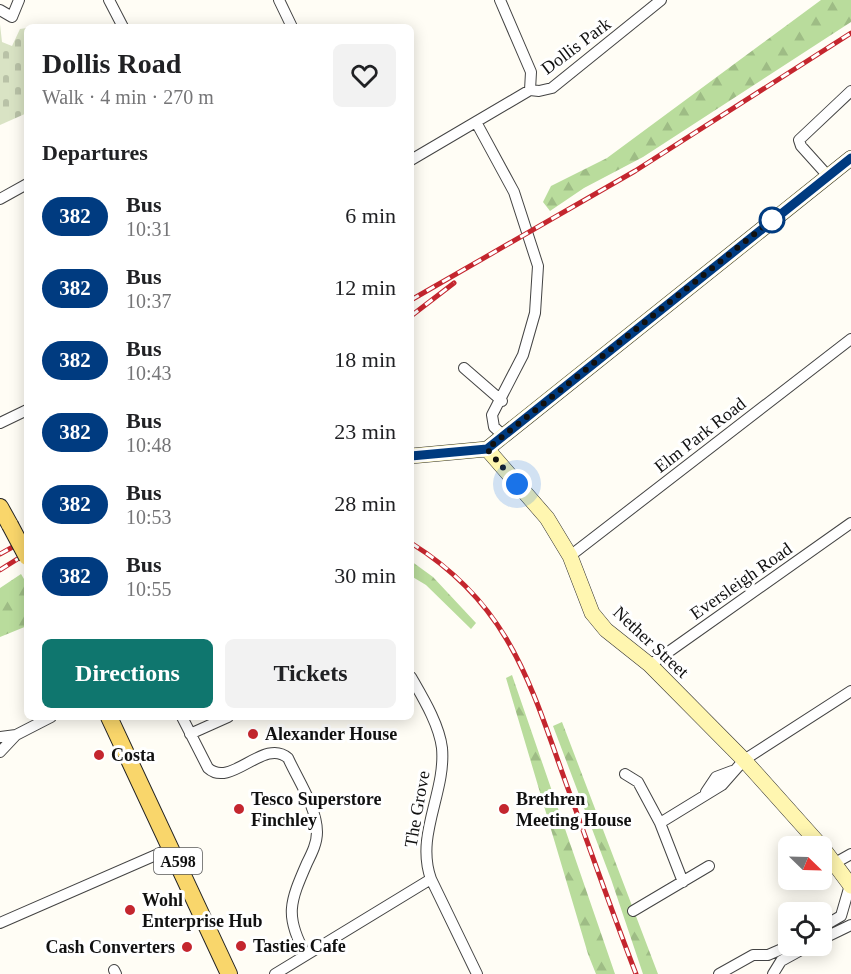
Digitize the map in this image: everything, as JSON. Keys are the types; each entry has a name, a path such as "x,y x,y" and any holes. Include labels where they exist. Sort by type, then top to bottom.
{"main road":[{"path":"0,507 24,551"},
{"name":"A598","path":"110,720 229,974"}],"street":[{"path":"0,10 12,17 19,0"},
{"path":"109,0 121,24"},
{"path":"279,0 291,24"},
{"path":"500,0 531,72 530,90"},
{"name":"Dollis Park","path":"414,158 530,90 539,91 552,88 662,0"},
{"path":"828,176 801,146 799,140 851,90"},
{"path":"476,122 514,192 538,266 535,313 524,356 492,415 494,428 504,436"},
{"path":"414,456 487,449 851,158"},
{"path":"0,199 24,186"},
{"name":"Elm Park Road","path":"570,556 851,339"},
{"path":"464,368 502,400"},
{"path":"0,423 24,411"},
{"name":"Nether Street","path":"487,449 546,518 570,556 592,613 606,630 650,665 738,765 811,836"},
{"name":"Eversleigh Road","path":"650,665 851,523"},
{"name":"The Grove","path":"414,683 439,734 442,749 440,776 425,848 425,864 477,974"},
{"path":"660,823 722,785 738,765 851,691"},
{"path":"0,752 16,735 45,720"},
{"path":"183,720 208,768 213,773 223,773 271,753 283,754 288,758 312,810 317,831 315,846 290,904 291,918 306,955"},
{"path":"190,734 221,720"},
{"path":"0,737 16,735"},
{"path":"625,774 638,783 660,823 683,882"},
{"path":"0,923 172,848"},
{"path":"835,863 851,854"},
{"name":"Nether Street","path":"832,859 851,885"},
{"path":"633,911 710,866"},
{"path":"275,974 431,879"},
{"path":"832,921 841,916 851,885"},
{"path":"832,934 851,925"},
{"path":"719,974 753,955 778,952"},
{"path":"773,974 781,961 790,956"}],"green space":[{"path":"821,0 851,0 851,22 643,157 584,188 550,211 543,202 551,186 607,158"},
{"path":"0,24 2,42 12,46 20,29 24,28 24,114 0,125"},
{"path":"414,563 433,577 476,623 471,629 426,585 414,578"},
{"path":"21,574 24,579 24,627 0,637 0,588"},
{"path":"512,675 615,974 596,974 588,954 506,678"},
{"path":"562,722 658,974 643,974 611,879 553,726"}],"railway":[{"path":"414,298 635,171 851,33"},
{"path":"414,314 454,283"},
{"path":"0,554 24,541"},
{"path":"414,545 445,567 472,593 494,620 512,649 541,713 636,974"},
{"path":"0,570 24,555"}],"bus line":[{"name":"382","path":"414,456 487,449 851,158"}],"place":[{"name":"Alexander House","path":"253,734"},
{"name":"Costa","path":"99,755"},
{"name":"Tesco Superstore Finchley","path":"239,809"},
{"name":"Brethren Meeting House","path":"504,809"},
{"name":"Wohl Enterprise Hub","path":"130,910"},
{"name":"Tasties Cafe","path":"241,946"},
{"name":"Cash Converters","path":"187,947"}],"route":[{"path":"517,484 487,449 772,220"}]}
